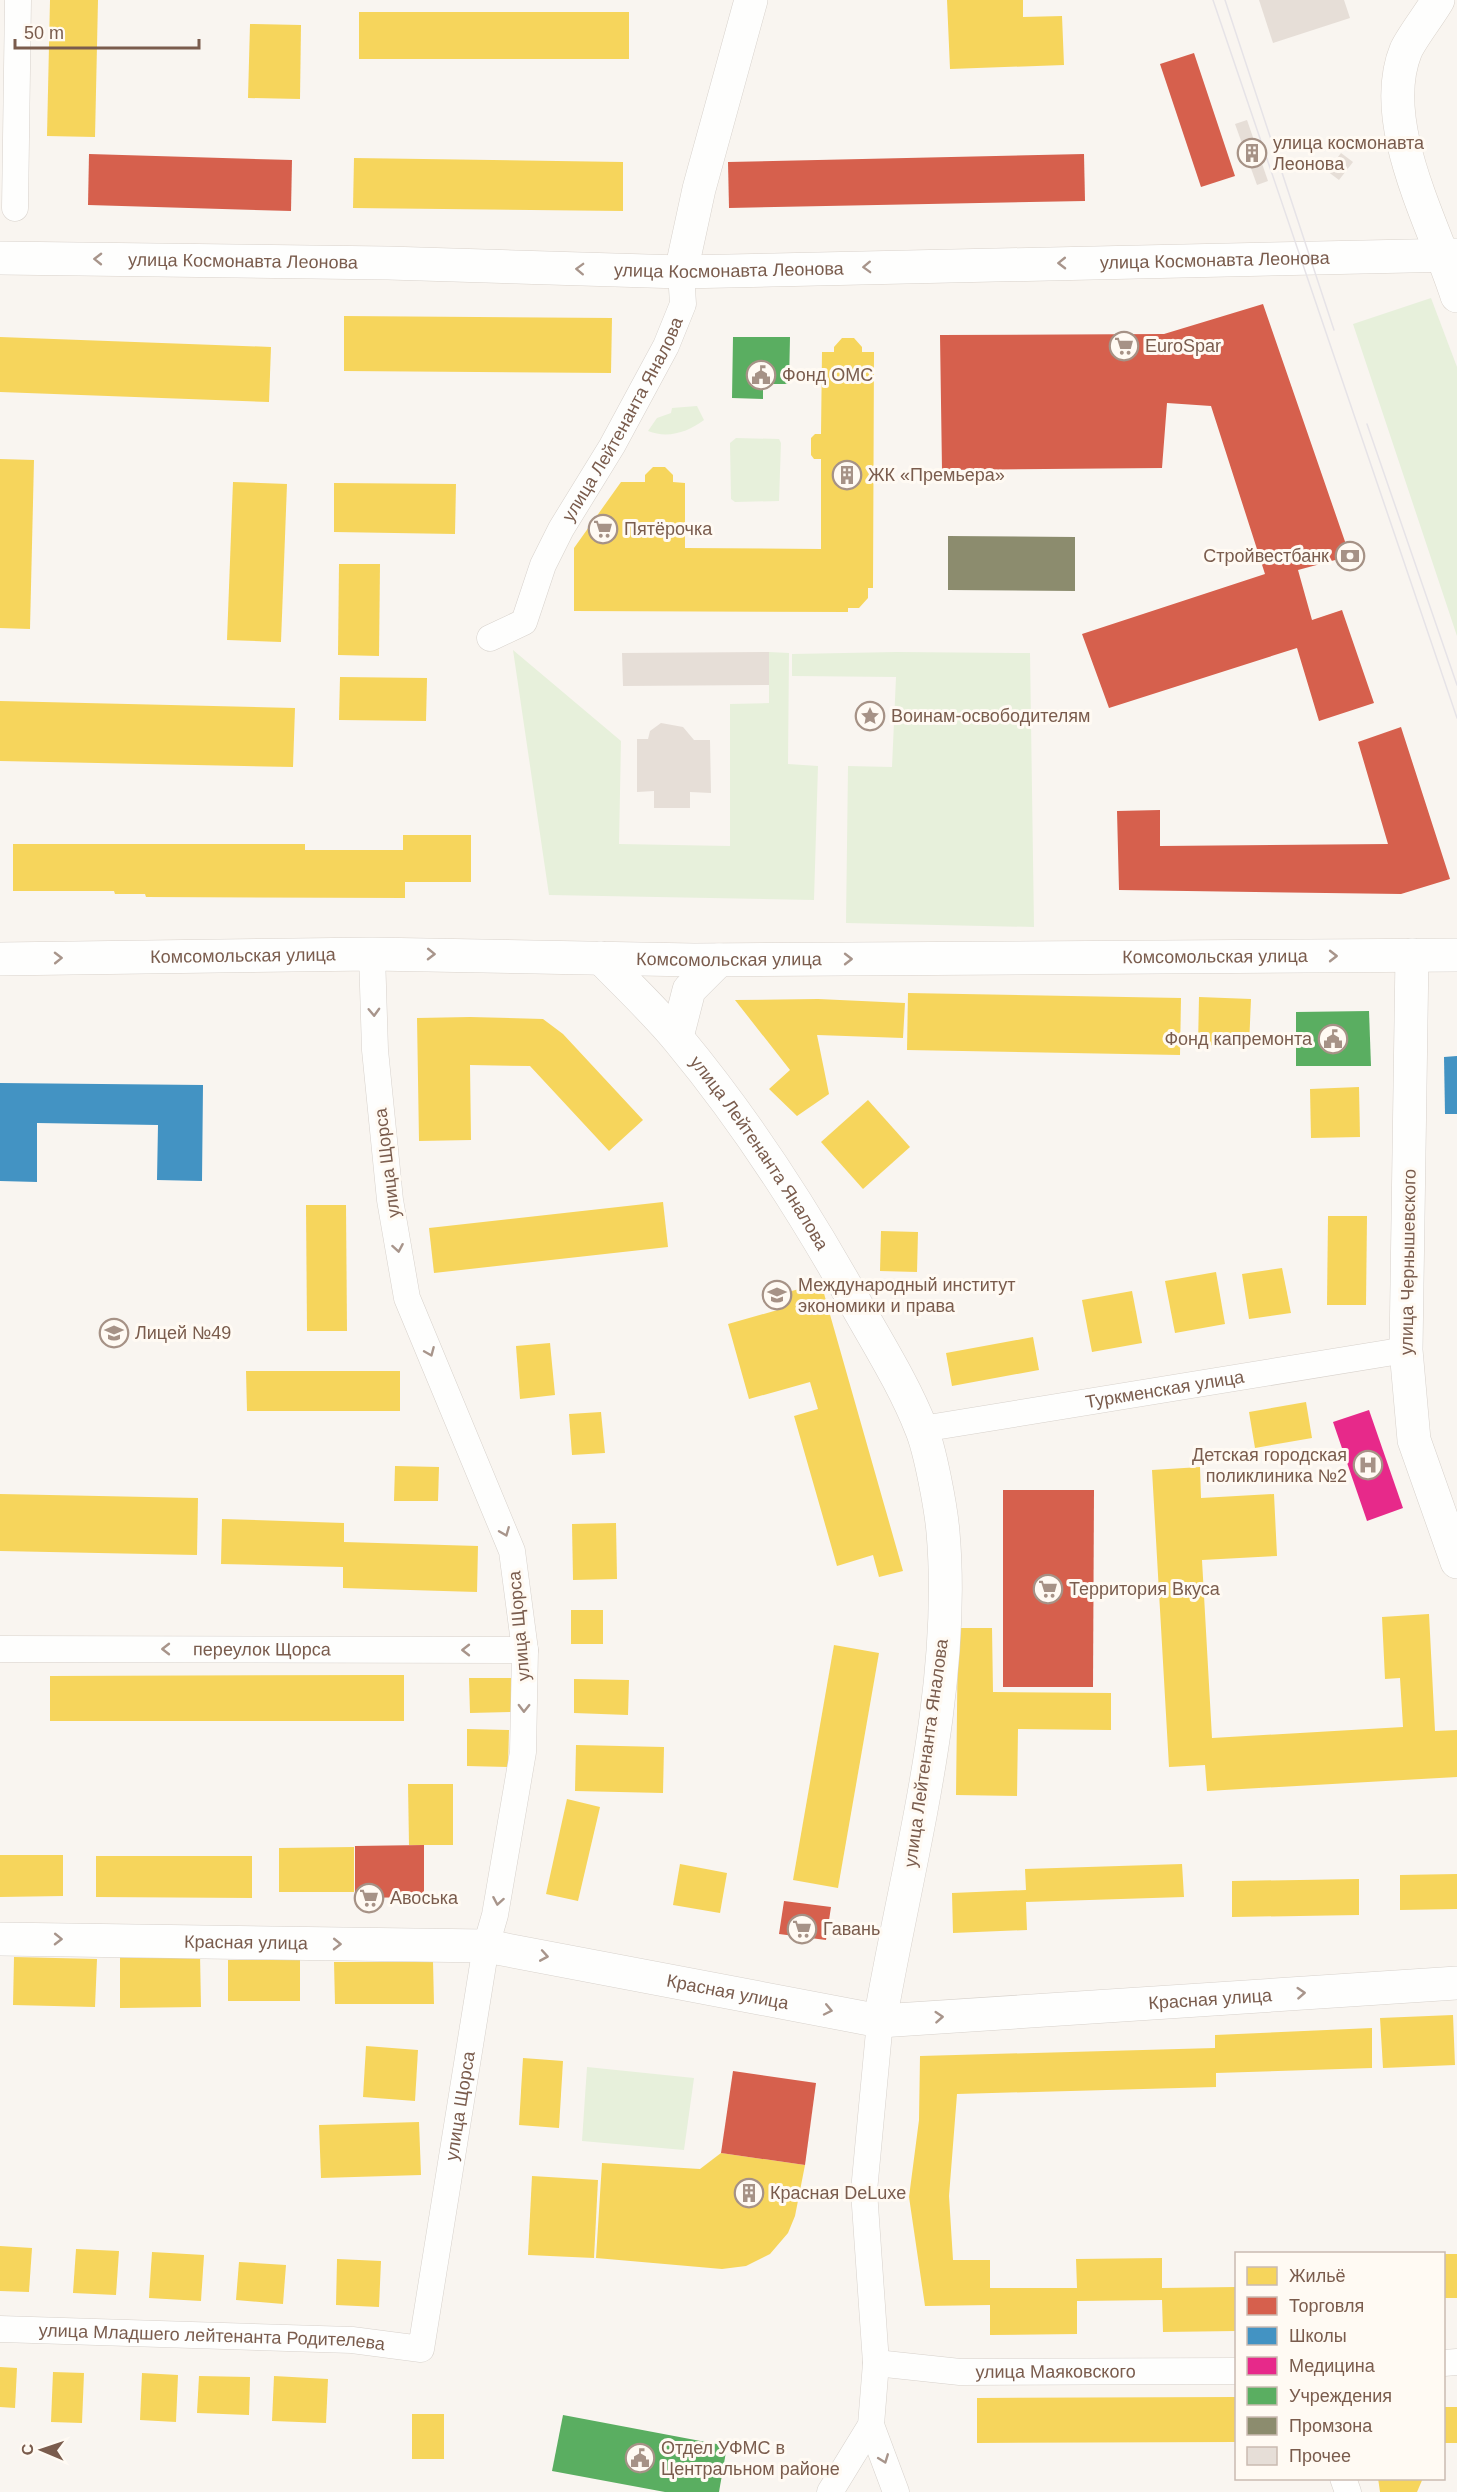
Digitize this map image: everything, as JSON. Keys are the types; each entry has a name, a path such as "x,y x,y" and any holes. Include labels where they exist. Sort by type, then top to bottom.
{"street":[{"path":"15,208 18,0"},
{"name":"улица Лейтенанта Яналова","path":"490,638 524,622 543,565 561,529 612,446 666,346 682,304 681,272 702,178 751,0"},
{"path":"1408,0 1420,31"},
{"path":"1438,0 1420,31 1408,85 1412,122 1453,252 1457,296"},
{"name":"улица Космонавта Леонова","path":"0,258 388,262 681,272 1453,252"},
{"name":"Комсомольская улица","path":"0,959 372,954 719,960 1457,954"},
{"name":"улица Щорса","path":"372,954 377,1073 390,1200 407,1298 512,1551 525,1650 524,1752 495,1915 486,1946 421,2349"},
{"name":"улица Чернышевского","path":"1412,955 1406,1350 1414,1440 1457,1562"},
{"name":"улица Лейтенанта Яналова","path":"601,958 677,1037 737,1115 822,1243 922,1429 943,1530 945,1611 939,1687 917,1834 880,2021 864,2191 876,2363 871,2425 830,2492"},
{"path":"677,1037 689,990 719,960"},
{"name":"Туркменская улица","path":"922,1429 1406,1350"},
{"name":"переулок Щорса","path":"0,1649 525,1650"},
{"name":"Красная улица","path":"0,1939 486,1946 880,2021 1457,1983"},
{"name":"улица Младшего лейтенанта Родителева","path":"0,2329 352,2340 421,2349"},
{"name":"улица Маяковского","path":"876,2363 960,2372 1235,2371"},
{"path":"871,2425 897,2492"}],"green space":[{"path":"1431,298 1457,367 1457,636 1353,324"},
{"path":"697,406 704,420 691,428 670,434 648,431 657,418 671,413 672,408"},
{"path":"736,438 779,439 781,443 779,501 735,502 731,499 730,443"},
{"path":"513,650 621,741 619,844 730,846 730,704 769,703 769,652 789,653 788,764 818,766 814,900 549,895"},
{"path":"1030,653 1034,927 846,923 848,766 892,767 896,677 792,676 792,654"},
{"path":"587,2067 694,2078 684,2150 582,2141"}],"building: Жильё":[{"path":"50,0 98,0 95,137 47,136"},
{"path":"947,0 1023,0 1023,17 1062,16 1064,65 950,69"},
{"path":"359,12 629,12 629,59 359,59"},
{"path":"250,24 301,25 300,99 248,98"},
{"path":"354,158 623,162 623,211 353,208"},
{"path":"344,316 612,318 611,373 344,371"},
{"path":"0,337 271,347 269,402 0,392"},
{"name":"ЖК «Премьера»","path":"842,338 854,338 862,347 862,352 874,352 873,588 868,588 868,598 859,608 848,608 848,612 574,611 574,548 621,482 645,482 645,475 653,467 665,467 673,475 673,482 685,483 685,548 821,549 821,459 814,459 811,455 811,438 815,434 821,434 822,352 834,352 834,347"},
{"path":"0,459 34,460 30,629 0,628"},
{"path":"233,482 287,484 281,642 227,640"},
{"path":"334,483 456,484 455,534 334,532"},
{"path":"339,564 380,564 379,656 338,655"},
{"path":"340,677 427,678 426,721 339,720"},
{"path":"0,701 295,708 293,767 0,761"},
{"path":"403,835 471,835 471,882 405,882 405,898 146,897 145,894 115,894 114,891 13,891 13,844 305,844 305,850 403,850"},
{"path":"908,993 1181,998 1180,1055 907,1050"},
{"path":"1199,997 1251,999 1249,1046 1198,1045"},
{"path":"818,999 905,1003 903,1038 817,1035 829,1094 797,1116 769,1089 790,1070 735,1000"},
{"path":"417,1018 543,1019 563,1034 643,1120 609,1151 530,1066 470,1065 471,1140 419,1141"},
{"path":"1359,1087 1360,1137 1311,1138 1310,1089"},
{"path":"868,1100 910,1147 863,1189 821,1142"},
{"path":"663,1202 668,1247 434,1273 429,1228"},
{"path":"306,1205 346,1205 347,1331 307,1331"},
{"path":"1328,1216 1367,1216 1366,1305 1327,1305"},
{"path":"881,1231 918,1232 917,1272 880,1271"},
{"path":"1282,1268 1291,1313 1249,1319 1242,1274"},
{"path":"1216,1272 1225,1324 1175,1333 1165,1281"},
{"path":"821,1283 903,1571 879,1577 873,1555 837,1566 794,1416 818,1409 810,1382 749,1399 728,1324 781,1309 777,1295"},
{"path":"1132,1291 1142,1343 1092,1352 1082,1300"},
{"path":"1033,1337 1039,1370 952,1386 946,1353"},
{"path":"550,1343 555,1395 520,1399 516,1346"},
{"path":"246,1371 400,1371 400,1411 247,1411"},
{"path":"1306,1402 1312,1438 1255,1448 1249,1412"},
{"path":"601,1412 605,1453 572,1455 569,1414"},
{"path":"395,1466 439,1467 438,1501 394,1501"},
{"path":"1200,1467 1201,1498 1274,1494 1277,1556 1202,1560 1212,1738 1403,1727 1400,1678 1385,1679 1382,1617 1429,1614 1435,1731 1457,1730 1457,1777 1207,1791 1205,1765 1169,1767 1152,1470"},
{"path":"0,1494 198,1498 197,1555 0,1551"},
{"path":"222,1519 344,1523 344,1542 478,1546 477,1592 343,1588 343,1567 221,1564"},
{"path":"616,1523 617,1579 573,1580 572,1524"},
{"path":"571,1610 603,1610 603,1644 571,1644"},
{"path":"958,1628 992,1628 993,1692 1111,1693 1111,1730 1018,1729 1017,1796 956,1795"},
{"path":"834,1645 879,1653 838,1888 793,1880"},
{"path":"404,1675 404,1721 50,1721 50,1676"},
{"path":"469,1678 511,1678 511,1712 470,1713"},
{"path":"574,1679 629,1680 628,1715 574,1713"},
{"path":"467,1729 509,1730 508,1767 467,1766"},
{"path":"576,1745 664,1747 663,1793 575,1791"},
{"path":"408,1784 453,1784 453,1845 409,1845"},
{"path":"567,1799 600,1807 578,1901 546,1894"},
{"path":"354,1847 354,1892 279,1892 279,1848"},
{"path":"0,1855 63,1855 63,1896 0,1897"},
{"path":"96,1856 252,1856 252,1898 96,1897"},
{"path":"680,1864 727,1873 720,1913 673,1905"},
{"path":"1182,1864 1184,1897 1026,1902 1027,1930 953,1933 952,1893 1026,1890 1025,1869"},
{"path":"1457,1874 1457,1909 1400,1910 1400,1875"},
{"path":"1359,1879 1359,1915 1232,1917 1232,1881"},
{"path":"120,1954 200,1954 201,2007 120,2008"},
{"path":"14,1957 97,1959 95,2007 13,2005"},
{"path":"228,1960 300,1960 300,2001 228,2001"},
{"path":"334,1962 433,1962 434,2004 335,2004"},
{"path":"1453,2015 1455,2065 1383,2068 1380,2018"},
{"path":"1372,2028 1372,2068 1216,2073 1216,2087 957,2094 949,2196 953,2260 990,2260 990,2288 1077,2288 1076,2259 1162,2258 1162,2288 1235,2287 1235,2331 1163,2332 1162,2300 1077,2301 1077,2334 990,2335 990,2305 925,2306 909,2197 919,2120 920,2056 1215,2048 1215,2035"},
{"path":"366,2046 418,2050 415,2101 363,2097"},
{"path":"523,2058 563,2061 559,2128 519,2125"},
{"path":"419,2122 421,2175 321,2178 319,2125"},
{"path":"721,2153 805,2165 795,2216 788,2233 770,2254 746,2266 722,2269 596,2258 602,2163 700,2169"},
{"path":"532,2176 598,2180 594,2258 528,2255"},
{"path":"0,2246 32,2248 29,2292 0,2291"},
{"path":"76,2249 119,2251 116,2295 73,2293"},
{"path":"152,2252 204,2255 201,2301 149,2298"},
{"path":"1445,2254 1457,2254 1457,2298 1445,2298"},
{"path":"337,2259 381,2261 379,2307 336,2305"},
{"path":"239,2262 286,2265 283,2304 236,2300"},
{"path":"0,2367 17,2368 15,2408 0,2407"},
{"path":"53,2372 84,2373 82,2423 51,2422"},
{"path":"142,2373 178,2375 176,2422 140,2420"},
{"path":"199,2376 250,2377 249,2415 197,2413"},
{"path":"274,2376 328,2379 326,2423 272,2421"},
{"path":"1235,2397 1235,2442 977,2443 977,2398"},
{"path":"1445,2407 1457,2407 1457,2443 1445,2443"},
{"path":"412,2414 444,2414 444,2459 412,2459"},
{"path":"1378,2480 1422,2480 1417,2492 1380,2492"}],"building: Торговля":[{"path":"1194,53 1235,176 1201,187 1160,64"},
{"path":"89,154 292,160 291,211 88,205"},
{"path":"1084,154 1085,201 729,208 728,162"},
{"path":"1263,304 1350,556 1298,570 1312,620 1342,610 1374,703 1319,721 1297,648 1109,708 1082,634 1265,574 1211,406 1167,403 1162,468 942,470 940,335 1164,334"},
{"path":"1401,727 1450,879 1401,894 1119,890 1117,811 1160,810 1160,846 1388,844 1358,742"},
{"name":"Территория Вкуса","path":"1003,1490 1094,1490 1093,1687 1003,1687"},
{"path":"424,1845 424,1897 355,1898 355,1846"},
{"path":"784,1901 831,1907 826,1940 779,1934"},
{"name":"Красная DeLuxe","path":"733,2071 816,2083 805,2165 721,2153"}],"building: Школы":[{"path":"1457,1056 1457,1114 1445,1114 1444,1057"},
{"path":"0,1083 203,1085 202,1181 157,1180 158,1125 37,1123 37,1182 0,1181"}],"building: Медицина":[{"name":"Детская городская поликлиника №2","path":"1369,1410 1403,1508 1367,1521 1333,1422"}],"building: Учреждения":[{"name":"Фонд ОМС","path":"733,337 790,337 789,384 763,384 763,399 732,398"},
{"name":"Фонд капремонта","path":"1369,1011 1371,1066 1296,1066 1296,1012"},
{"name":"Отдел УФМС в Центральном районе","path":"563,2415 727,2446 719,2492 665,2492 552,2471"}],"building: Промзона":[{"path":"948,536 1075,537 1075,591 948,590"}],"building: Прочее":[{"path":"1259,0 1344,0 1350,18 1273,43"},
{"name":"улица космонавта Леонова","path":"1247,120 1268,181 1257,185 1235,124"},
{"path":"1341,153 1353,162 1339,180 1327,171"},
{"path":"769,652 769,685 623,686 622,653"},
{"path":"661,723 683,727 694,740 710,740 711,793 690,792 690,808 654,808 654,791 637,792 637,739 648,739 650,731"}],"tram line":[{"path":"1213,0 1457,718"},
{"path":"1225,0 1334,330"},
{"path":"1367,424 1457,685"}],"place":[{"name":"улица космонавта Леонова","path":"1252,153"},
{"name":"EuroSpar","path":"1124,346"},
{"name":"Фонд ОМС","path":"761,375"},
{"name":"ЖК «Премьера»","path":"847,475"},
{"name":"Пятёрочка","path":"603,529"},
{"name":"Стройвестбанк","path":"1350,556"},
{"name":"Воинам-освободителям","path":"870,716"},
{"name":"Фонд капремонта","path":"1333,1039"},
{"name":"Международный институт экономики и права","path":"777,1295"},
{"name":"Лицей №49","path":"114,1333"},
{"name":"Детская городская поликлиника №2","path":"1368,1465"},
{"name":"Территория Вкуса","path":"1048,1589"},
{"name":"Авоська","path":"369,1898"},
{"name":"Гавань","path":"802,1929"},
{"name":"Красная DeLuxe","path":"749,2193"},
{"name":"Отдел УФМС в Центральном районе","path":"640,2458"}]}
